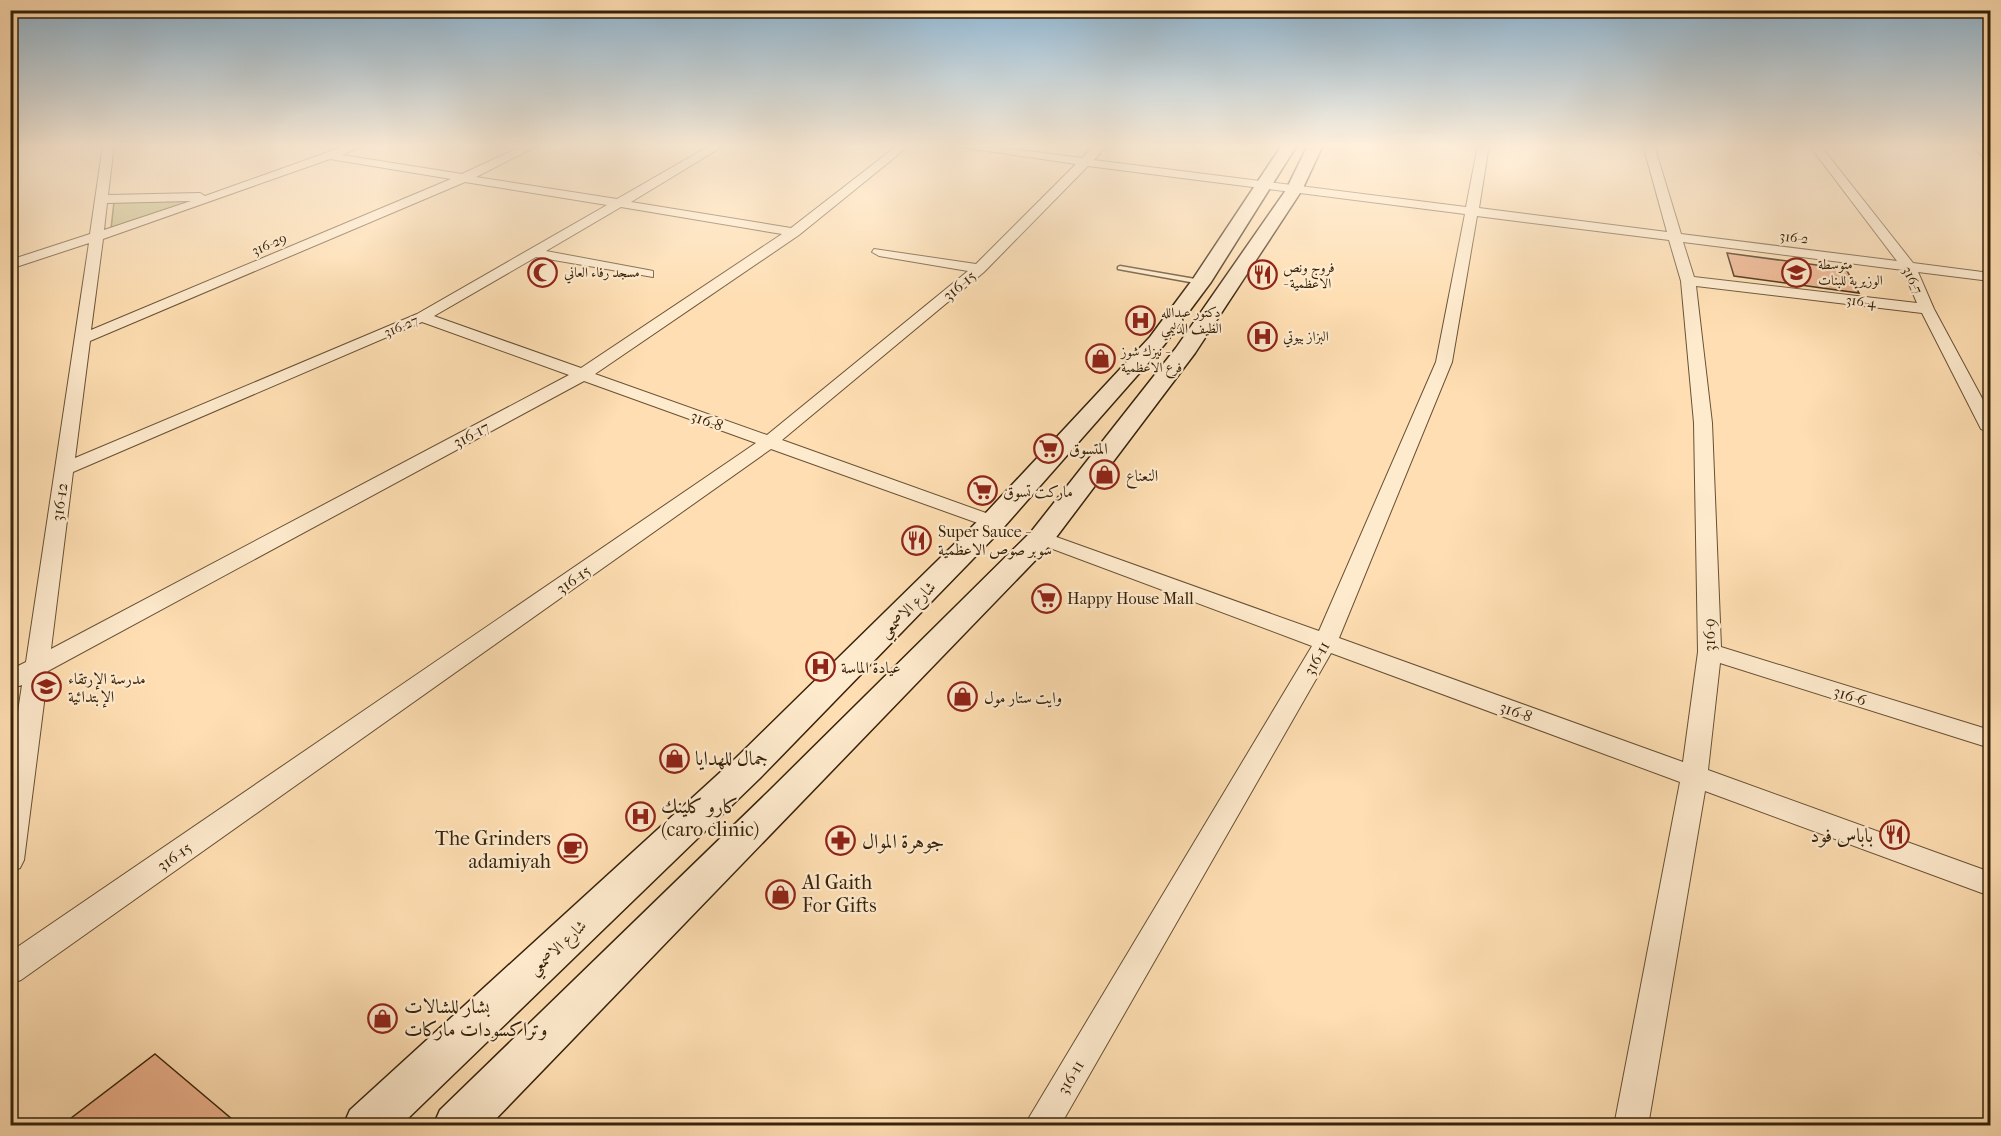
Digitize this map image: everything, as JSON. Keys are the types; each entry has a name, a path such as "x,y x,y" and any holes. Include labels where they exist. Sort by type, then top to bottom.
{"street":[{"path":"101,199 157,198"},
{"path":"10,265 212,198"},
{"name":"316-29","path":"82,339 417,198"},
{"path":"584,198 794,232"},
{"name":"316-27","path":"64,469 422,317 630,198"},
{"name":"316-17","path":"10,681 582,375 794,232 837,198"},
{"name":"316-15","path":"10,970 769,442 978,269 1048,198"},
{"name":"شارع الاصمعي","path":"366,1125 748,768 993,522 1156,341 1201,282 1256,198"},
{"path":"456,1125 782,802 1041,538 1184,353 1289,198"},
{"name":"316-2","path":"1359,198 1990,277"},
{"name":"316-11","path":"1041,1125 1326,642 1444,362 1475,198"},
{"name":"316-9","path":"1631,1125 1694,776 1710,652 1703,423 1688,281 1665,198"},
{"name":"316-7","path":"1855,198 1909,267 1927,309 1990,429"},
{"name":"316-12","path":"10,860 101,199"},
{"path":"879,252 978,269"},
{"path":"536,253 648,274"},
{"name":"316-4","path":"1688,281 1927,309"},
{"name":"316-8","path":"422,317 993,522"},
{"name":"316-8","path":"1041,538 1990,884"},
{"name":"316-6","path":"1710,652 1990,739"}],"lane":[{"path":"1120,268 1201,282"}],"shaded area":[{"path":"194,201 111,229 114,202"}],"building":[{"path":"1727,253 1846,269 1859,293 1734,276"},
{"path":"155,1054 239,1125 62,1125"}],"place":[{"name":"مسجد رفاء العاني","path":"543,272"},
{"name":"متوسطة الوزيرية للبنات","path":"1797,272"},
{"name":"فروج ونص - الاعظمية","path":"1262,275"},
{"name":"دكتور عبدالله الطيف الدليمي","path":"1140,320"},
{"name":"البزاز بيوتي","path":"1262,336"},
{"name":"نيزك شوز - فرع الاعظمية","path":"1100,359"},
{"name":"المتسوق","path":"1048,448"},
{"name":"النعناع","path":"1105,475"},
{"name":"ماركت تسوق","path":"982,491"},
{"name":"Super Sauce - سوبر صوص الاعظمية","path":"917,540"},
{"name":"Happy House Mall","path":"1046,598"},
{"name":"عيادة الماسة","path":"820,667"},
{"name":"مدرسة الإرتقاء الإبتدائية","path":"47,687"},
{"name":"وايت ستار مول","path":"963,697"},
{"name":"جمال للهدايا","path":"674,758"},
{"name":"كارو كلينك (caro clinic)","path":"640,817"},
{"name":"باباس فود","path":"1894,835"},
{"name":"جوهرة الموال","path":"841,841"},
{"name":"The Grinders adamiyah","path":"572,849"},
{"name":"Al Gaith For Gifts","path":"781,894"},
{"name":"بشار للشالات وتراكسودات ماركات","path":"383,1018"}]}
